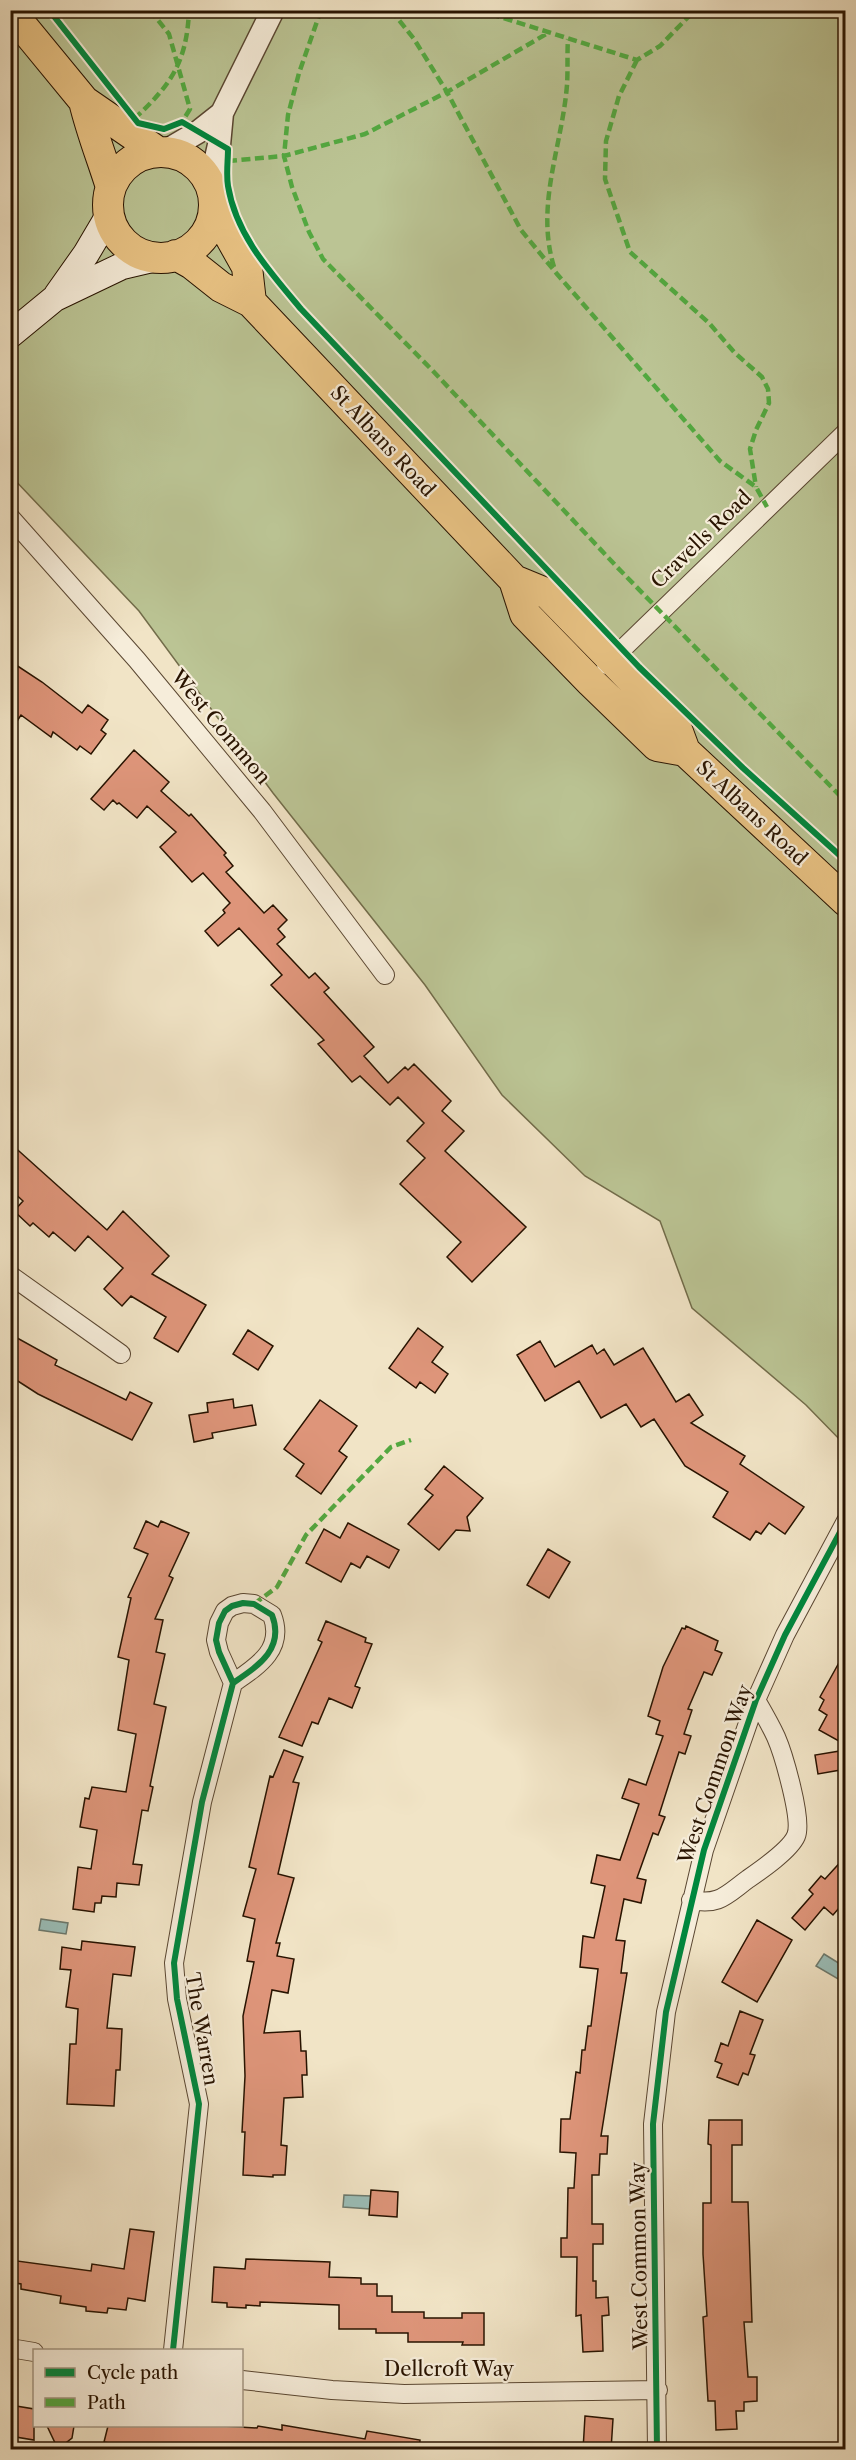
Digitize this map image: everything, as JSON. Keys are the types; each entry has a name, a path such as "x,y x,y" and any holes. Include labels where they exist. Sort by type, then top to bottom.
{"main road":[{"name":"St Albans Road","path":"10,11 84,101 161,152 178,154 202,172 247,267 251,302"},
{"name":"St Albans Road","path":"84,101 92,135 101,153 115,231 125,244 139,253 166,256 192,264 221,287 251,302 514,580 549,594 675,724 685,751 846,901"},
{"path":"55,298 86,254 110,201 118,174 129,162 143,155 161,152"},
{"path":"10,335 55,298 122,266 191,248 203,237 210,224 212,196"},
{"name":"St Albans Road","path":"514,580 525,614 591,682 657,746 685,751"}],"street":[{"path":"212,196 222,113 273,10"},
{"path":"161,152 198,132 222,113"},
{"name":"Cravells Road","path":"591,682 612,658 846,432"},
{"name":"West Common","path":"10,517 137,660 262,811 386,975"},
{"path":"10,1275 121,1354"},
{"name":"West Common Way","path":"657,2450 653,2124 666,2012 691,1899 719,1802 756,1700 785,1635 846,1521"},
{"name":"The Warren","path":"173,2349 199,2104 177,1999 174,1963 202,1802 233,1683"},
{"name":"West Common Way","path":"691,1899 708,1903 719,1900 786,1848 797,1835 798,1816 788,1774 776,1738 756,1700"},
{"path":"10,2348 33,2352"},
{"name":"Dellcroft Way","path":"243,2380 332,2390 404,2394 658,2390"}],"green space":[{"path":"11,11 845,11 845,1445 806,1405 692,1308 660,1221 585,1176 502,1095 425,985 273,793 139,611 11,476"}],"water":[{"path":"41,1919 68,1923 66,1934 39,1930"},
{"path":"824,1954 845,1967 845,1983 816,1966"},
{"path":"344,2195 371,2196 370,2209 343,2207"}],"building":[{"path":"10,661 82,713 88,705 108,720 101,730 106,734 91,754 80,746 77,750 53,732 51,737 21,715 10,732"},
{"path":"134,750 169,782 161,791 189,816 191,814 226,853 224,855 233,866 226,872 264,913 273,905 287,920 278,929 285,937 277,944 309,978 315,973 329,988 324,992 374,1047 364,1056 388,1083 405,1067 408,1070 414,1064 451,1101 442,1111 464,1131 445,1151 526,1227 472,1282 447,1257 461,1242 400,1184 425,1158 407,1141 424,1123 398,1097 390,1105 360,1076 352,1082 318,1044 324,1040 271,985 282,975 239,928 218,946 205,931 225,913 223,910 230,903 203,873 192,882 160,847 176,832 147,806 137,818 113,800 104,810 91,799"},
{"path":"10,1143 107,1230 123,1211 169,1256 152,1274 206,1305 178,1352 154,1338 166,1317 131,1296 122,1306 104,1289 123,1268 88,1236 75,1251 53,1232 49,1237 33,1223 30,1226 14,1211 23,1201 10,1189"},
{"path":"418,1328 443,1347 432,1362 448,1374 435,1393 420,1382 416,1388 389,1368"},
{"path":"248,1330 273,1346 258,1370 233,1354"},
{"path":"10,1334 57,1360 55,1365 126,1400 130,1392 152,1403 132,1440 38,1394 10,1376"},
{"path":"540,1341 555,1367 592,1345 597,1354 604,1349 614,1365 643,1348 676,1402 689,1394 703,1415 691,1423 745,1456 740,1464 804,1507 785,1534 769,1523 761,1534 756,1531 750,1540 713,1517 728,1492 685,1466 654,1419 641,1427 626,1404 601,1418 579,1381 545,1401 517,1355"},
{"path":"233,1399 234,1408 252,1405 256,1425 212,1433 213,1438 194,1442 189,1415 208,1412 207,1403"},
{"path":"320,1400 357,1426 339,1451 347,1457 321,1494 296,1476 304,1464 284,1449"},
{"path":"444,1466 483,1498 467,1517 470,1531 456,1530 439,1550 408,1524 433,1495 425,1489"},
{"path":"146,1521 158,1527 161,1521 189,1533 169,1576 173,1578 155,1619 163,1620 156,1652 165,1654 154,1704 166,1707 150,1786 153,1787 148,1811 142,1810 133,1864 142,1865 139,1885 117,1883 116,1897 102,1896 101,1903 95,1903 94,1912 73,1909 78,1867 91,1869 97,1830 80,1827 85,1798 89,1799 92,1787 126,1792 136,1734 118,1730 129,1660 118,1657 131,1598 128,1597 148,1554 134,1548"},
{"path":"348,1523 399,1550 389,1568 367,1556 360,1568 351,1563 341,1582 306,1563 324,1529 340,1538"},
{"path":"548,1549 570,1562 549,1598 527,1585"},
{"path":"326,1621 366,1638 365,1642 372,1644 355,1686 360,1688 352,1708 329,1698 318,1724 312,1722 302,1746 279,1737 322,1642 318,1640"},
{"path":"686,1626 718,1641 715,1650 722,1653 712,1675 704,1672 688,1709 692,1710 684,1734 691,1736 685,1754 679,1752 659,1815 665,1817 658,1835 653,1833 637,1878 646,1880 641,1903 624,1899 616,1940 625,1941 621,1973 627,1973 601,2136 608,2136 607,2154 600,2154 599,2175 592,2175 592,2224 603,2224 603,2244 593,2244 593,2281 596,2281 596,2298 608,2297 609,2315 602,2316 603,2351 583,2352 581,2315 576,2316 577,2257 561,2257 561,2238 567,2238 568,2188 574,2188 576,2153 560,2152 561,2119 570,2119 576,2072 580,2073 582,2050 585,2050 588,2026 591,2026 598,1969 580,1967 583,1936 594,1938 605,1886 591,1883 597,1855 620,1860 639,1804 622,1798 629,1779 646,1785 663,1736 656,1734 660,1721 648,1716 663,1667 682,1628 685,1629"},
{"path":"846,1650 846,1745 819,1730 827,1715 819,1710 824,1700 820,1697"},
{"path":"284,1750 303,1757 293,1782 299,1783 278,1874 294,1878 276,1943 280,1943 277,1956 294,1959 288,1993 272,1990 264,2033 300,2031 301,2051 306,2051 307,2075 302,2075 303,2097 284,2098 281,2145 287,2146 285,2175 273,2175 273,2177 243,2175 245,2132 242,2132 245,2076 243,2016 254,1962 247,1961 255,1919 243,1916 256,1869 249,1867 270,1776 273,1777"},
{"path":"846,1750 846,1769 818,1774 815,1755"},
{"path":"846,1856 846,1900 833,1915 824,1907 805,1930 792,1918 813,1894 809,1890 821,1876 825,1879"},
{"path":"757,1920 792,1940 757,2002 722,1982"},
{"path":"82,1941 135,1947 131,1976 113,1974 107,2028 122,2029 120,2070 116,2070 114,2106 67,2104 70,2044 76,2044 78,2009 66,2007 71,1970 60,1969 62,1947 81,1950"},
{"path":"740,2011 763,2020 750,2054 755,2055 748,2075 743,2073 738,2085 717,2077 722,2064 715,2061 721,2043 728,2046"},
{"path":"709,2120 742,2120 742,2145 732,2145 732,2202 748,2202 752,2322 744,2322 748,2377 757,2377 757,2401 744,2402 744,2411 736,2411 737,2429 716,2430 715,2401 708,2401 703,2317 707,2316 703,2254 703,2203 711,2203"},
{"path":"371,2190 398,2192 397,2217 369,2215"},
{"path":"130,2229 154,2232 145,2301 128,2298 126,2310 108,2308 107,2313 86,2311 86,2307 60,2303 61,2296 21,2289 21,2284 10,2282 10,2260 91,2271 92,2264 124,2269"},
{"path":"246,2259 330,2262 329,2277 361,2278 361,2284 377,2284 377,2296 392,2296 392,2312 424,2312 424,2318 462,2318 462,2313 484,2313 484,2345 462,2345 463,2342 408,2342 408,2333 376,2333 376,2329 339,2329 339,2305 260,2302 260,2306 246,2305 246,2308 227,2307 227,2303 212,2302 214,2267 245,2269"},
{"path":"10,2405 33,2409 34,2440 10,2436"},
{"path":"585,2416 613,2419 611,2450 583,2450"},
{"path":"282,2425 365,2439 367,2431 420,2440 419,2450 195,2450 195,2447 148,2443 145,2450 104,2442 108,2427 257,2428 258,2426 282,2430"},
{"path":"47,2427 74,2427 72,2438 58,2449"}],"marked path":[{"path":"150,10 169,34 190,109 182,122"},
{"path":"134,119 158,95 175,71 185,44 189,10"},
{"path":"321,10 299,73 288,115 284,156 292,187 309,232 323,259 433,371 617,567 846,802"},
{"path":"391,10 414,39 447,92 521,230 720,461 756,487 767,507"},
{"path":"478,10 637,60 660,46 695,10"},
{"path":"228,161 284,156 365,134 447,92 548,33"},
{"path":"554,267 549,244 548,199 567,85 568,39"},
{"path":"637,60 619,96 606,141 605,179 630,252 709,323 734,352 762,377 768,389 769,403 750,449 756,487"},
{"path":"254,1604 277,1587 306,1535 391,1447 411,1440"}],"cycle path":[{"path":"49,10 138,123 164,129 182,122 228,149 228,186 238,221 256,252 301,309 639,667 743,768 846,861"},
{"path":"657,2450 653,2124 666,2012 704,1850 756,1700 785,1635 846,1521"},
{"path":"243,1603 254,1604 272,1615 275,1638 272,1647 260,1663 233,1683 216,1640 219,1623 225,1611 232,1606 243,1603"},
{"path":"173,2349 199,2104 177,1999 174,1963 202,1802 233,1683"}]}
